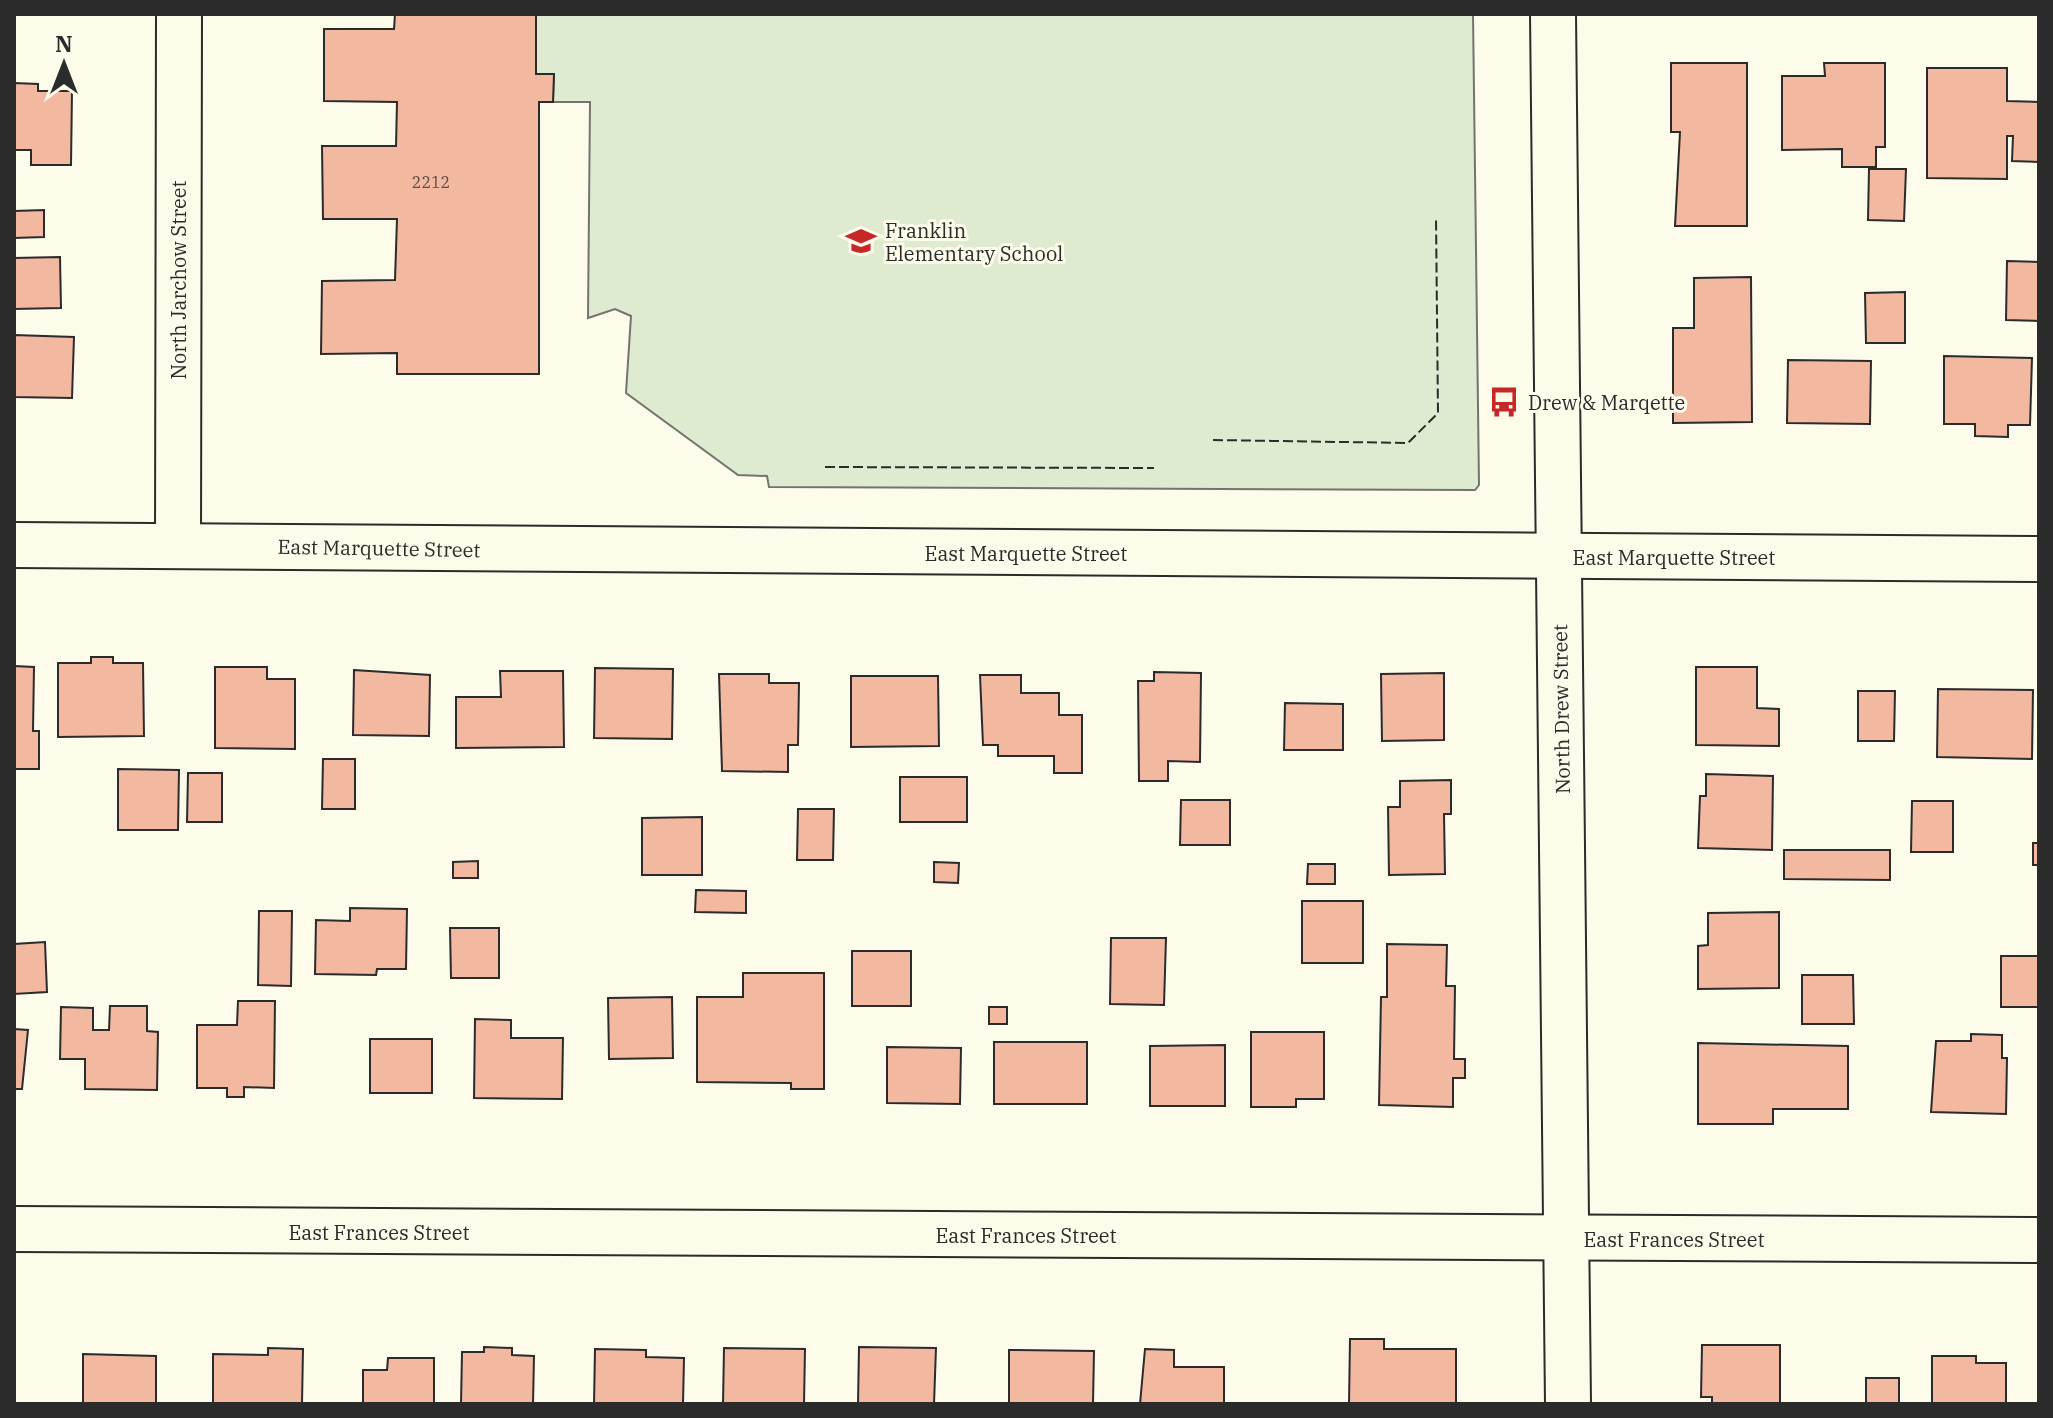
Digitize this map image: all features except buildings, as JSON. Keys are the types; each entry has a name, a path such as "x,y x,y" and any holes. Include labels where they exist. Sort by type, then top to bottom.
{"street":[{"name":"North Jarchow Street","path":"178,545 179,14"},
{"name":"North Drew Street","path":"1553,14 1568,1404"},
{"name":"East Marquette Street","path":"14,545 2039,559"},
{"name":"East Frances Street","path":"14,1229 2039,1240"}],"green space":[{"name":"Franklin Elementary School","path":"536,14 1473,14 1479,485 1475,490 769,487 767,476 738,475 626,393 631,316 615,309 588,318 590,102 553,102 554,74 536,74"}],"fence":[{"path":"1213,440 1408,443 1438,413 1436,217"},
{"path":"825,467 1154,468"}],"place":[{"name":"Franklin Elementary School","path":"861,241"},
{"name":"Drew & Marqette","path":"1504,402"}]}
